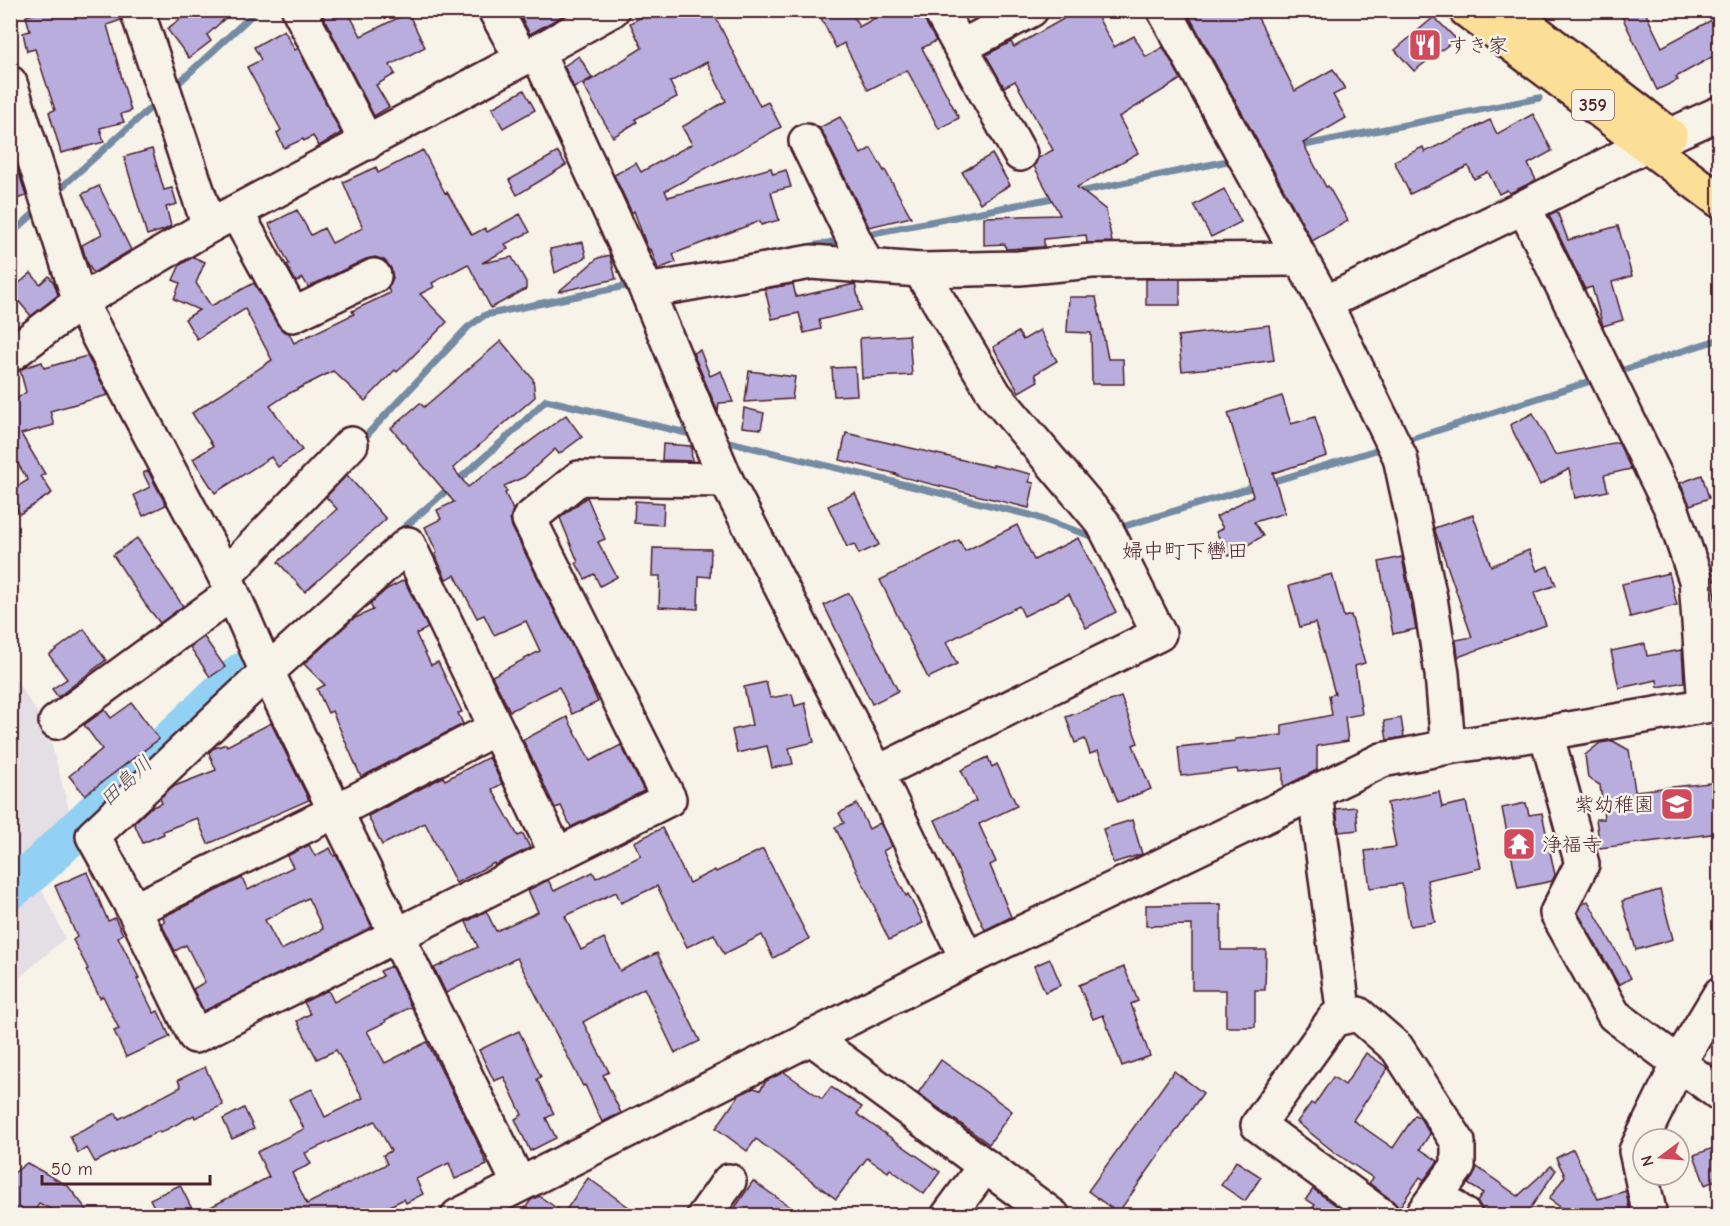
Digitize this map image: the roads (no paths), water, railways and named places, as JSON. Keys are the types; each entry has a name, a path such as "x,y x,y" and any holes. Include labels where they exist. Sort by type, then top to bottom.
{"highway":[{"name":"359","path":"1466,10 1658,140 1719,172"},
{"name":"359","path":"1508,10 1658,140 1719,201"}],"street":[{"path":"299,10 367,143"},
{"path":"495,10 530,56 647,291 726,480 876,772 967,959"},
{"path":"10,356 80,302 222,219 530,56 612,10"},
{"path":"940,10 1020,154"},
{"path":"961,47 1031,10"},
{"path":"1164,10 1325,303 1400,457 1432,609 1442,674 1448,747"},
{"path":"145,14 222,219 293,315 374,276"},
{"path":"11,88 80,302 229,584 267,672 519,1184"},
{"path":"1325,303 1624,156 1719,113"},
{"path":"806,141 867,266"},
{"path":"458,1215 967,959 1382,760 1712,704 1696,580 1672,510 1524,207"},
{"path":"647,291 811,262 920,270 1019,268 1092,261 1300,259"},
{"path":"876,772 1159,634 1103,523 995,395 920,270"},
{"path":"56,722 229,584 351,444"},
{"path":"557,855 408,543 93,836 134,910 195,1036 669,800 529,519 579,478 726,480"},
{"path":"134,910 336,811 496,728"},
{"path":"1546,733 1582,864 1557,913 1614,1015 1719,1094"},
{"path":"1315,792 1344,1017"},
{"path":"1646,1215 1649,1211 1636,1151 1679,1065 1719,994"},
{"path":"1382,1215 1258,1125 1334,1019 1358,1014 1397,1048 1458,1142 1458,1166 1429,1205 1465,1215"},
{"path":"810,1037 1053,1215"},
{"path":"948,1215 985,1166"},
{"path":"704,1215 729,1181"}],"waterway":[{"path":"172,89 255,10"},
{"path":"1295,147 1539,98"},
{"path":"55,193 157,102"},
{"path":"1075,193 1237,159"},
{"path":"863,235 1058,197"},
{"path":"10,235 41,207"},
{"path":"807,247 843,240"},
{"path":"365,437 468,327 485,315 635,284"},
{"path":"1614,373 1720,339"},
{"path":"1402,442 1597,379"},
{"path":"398,533 546,400 695,435"},
{"path":"721,440 1030,515 1091,536 1099,533"},
{"path":"1268,483 1386,447"},
{"path":"1115,529 1257,486"},
{"path":"241,673 254,662"},
{"name":"田島川","path":"10,890 39,866 241,673"}],"place":[{"name":"すき家","path":"1425,45"},
{"name":"紫幼稚園","path":"1677,804"},
{"name":"浄福寺","path":"1519,844"}],"district":[{"name":"婦中町下轡田","path":"1185,551"}]}
